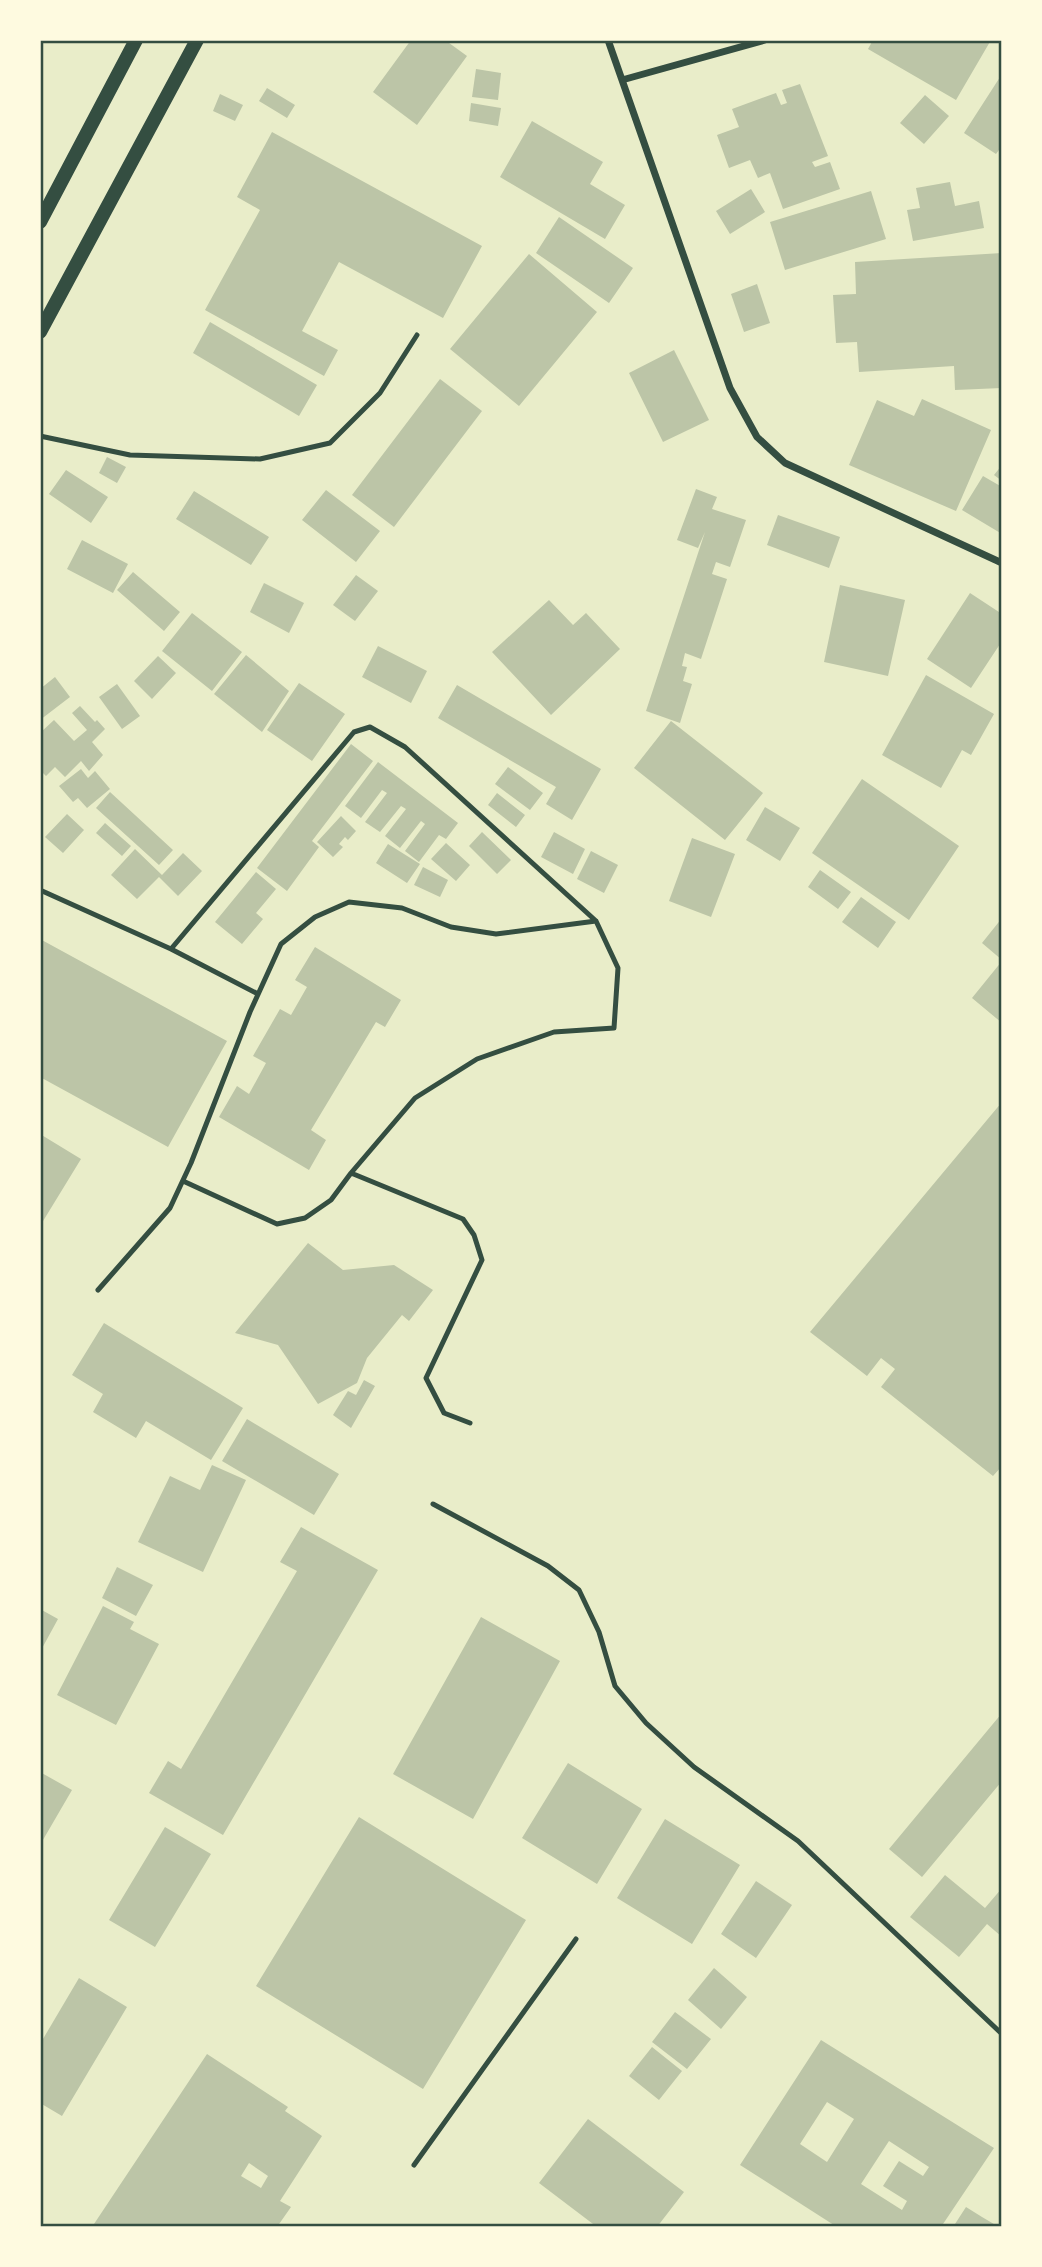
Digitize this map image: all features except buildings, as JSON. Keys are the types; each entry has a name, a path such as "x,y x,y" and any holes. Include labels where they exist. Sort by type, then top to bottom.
{"main road":[{"path":"40,222 136,40"},
{"path":"40,332 197,40"}],"street":[{"path":"608,40 730,388 757,437 785,463 1002,563"},
{"path":"622,80 765,40"}],"lane":[{"path":"40,436 130,455 260,459 330,443 380,393 417,335"},
{"path":"171,949 354,732 370,727 405,747 596,921 618,968 614,1028 554,1032 477,1059 415,1098 331,1200 305,1218 277,1224 183,1181"},
{"path":"40,890 171,949 258,994"},
{"path":"98,1290 170,1208 281,944 315,917 349,902 402,908 451,927 496,934 596,921"},
{"path":"351,1173 463,1219 474,1235 482,1260 425,1378 444,1413 470,1423"},
{"path":"433,1504 548,1566 579,1590 599,1632 615,1686 646,1723 694,1767 798,1841 1002,2034"},
{"path":"414,2165 576,1939"}]}
